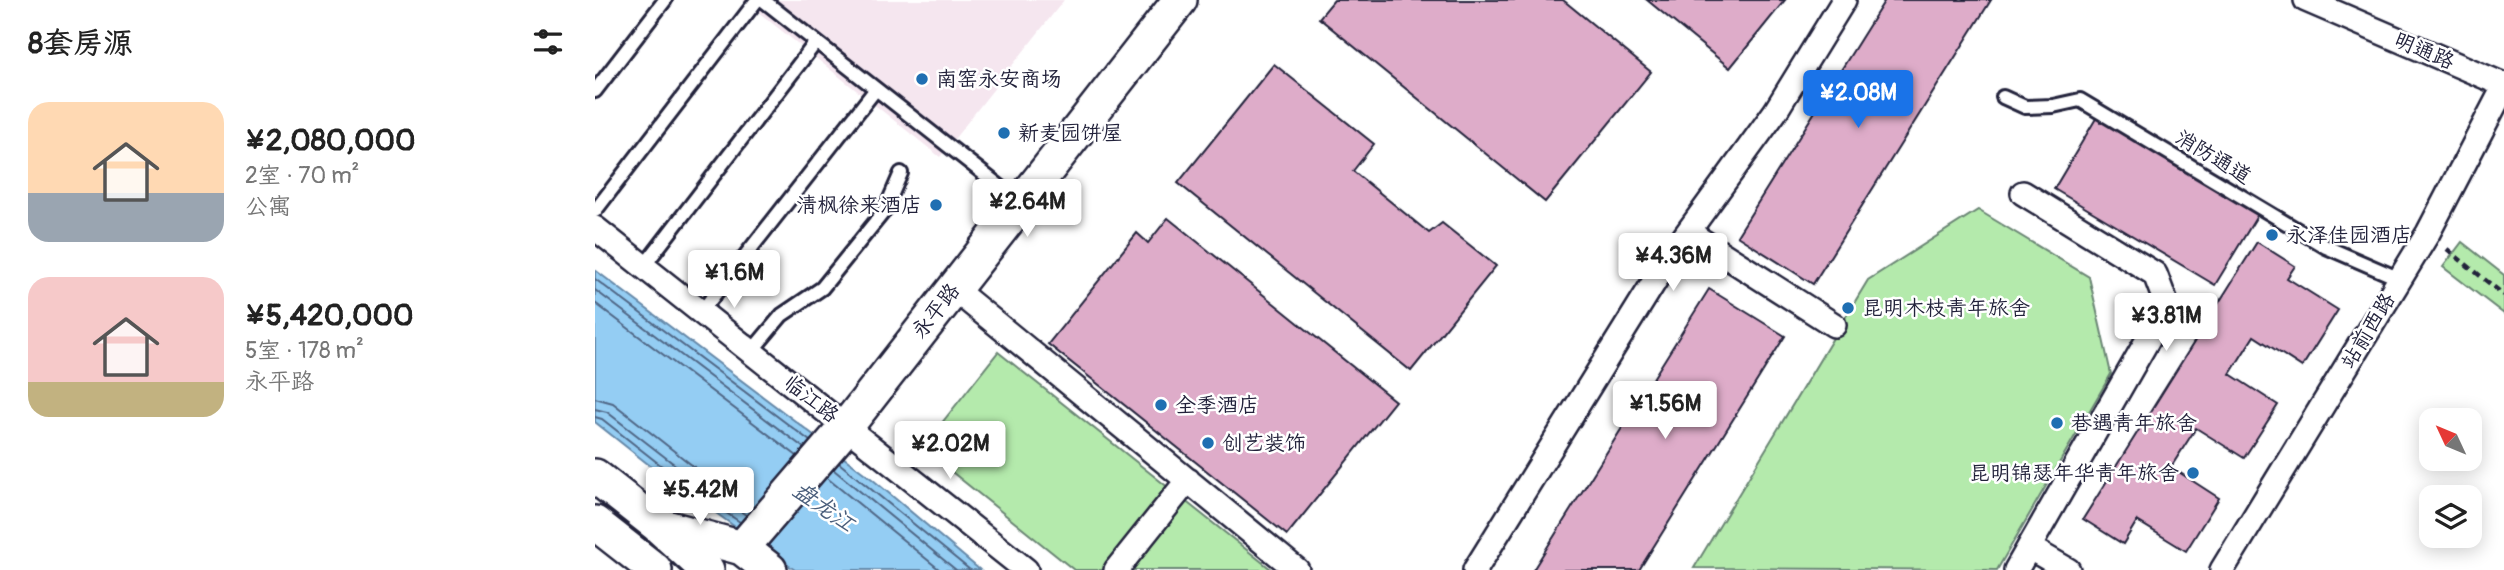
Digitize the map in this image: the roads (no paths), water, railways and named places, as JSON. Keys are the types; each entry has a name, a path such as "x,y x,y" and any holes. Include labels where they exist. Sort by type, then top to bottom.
{"street":[{"name":"永平路","path":"746,543 839,435 1180,0"},
{"path":"1475,570 1669,258 1775,112 1844,0"},
{"name":"明通路","path":"2306,0 2504,86"},
{"name":"站前西路","path":"2222,570 2428,233 2504,86"},
{"path":"2016,570 2167,306 2155,274 2023,193"},
{"name":"临江路","path":"595,228 751,352 839,435 1026,570"},
{"path":"1688,232 1834,325"},
{"path":"954,289 1297,570"},
{"path":"595,476 656,524 707,570"},
{"path":"1116,570 1188,480"},
{"path":"595,523 655,570"},
{"path":"656,524 746,543 770,570"},
{"path":"2029,548 2068,570"}],"lane":[{"path":"595,91 665,0"},
{"path":"595,211 757,0"},
{"path":"763,0 1021,203"},
{"path":"644,266 815,42"},
{"path":"701,312 876,89"},
{"name":"消防通道","path":"2003,97 2025,107 2053,106 2080,100 2326,247 2400,279"},
{"path":"751,352 782,315 822,288 885,210 901,173"}],"water":[{"name":"盘龙江","path":"595,270 872,479 980,570 795,570 709,508 692,499 595,422"}],"place":[{"name":"南窑永安商场","path":"922,79"},
{"name":"新麦园饼屋","path":"1004,133"},
{"name":"清枫徐来酒店","path":"936,205"},
{"name":"永泽佳园酒店","path":"2272,235"},
{"name":"昆明木枝青年旅舍","path":"1848,308"},
{"name":"全季酒店","path":"1161,405"},
{"name":"巷遇青年旅舍","path":"2057,423"},
{"name":"创艺装饰","path":"1208,443"},
{"name":"昆明锦瑟年华青年旅舍","path":"2193,473"}]}
